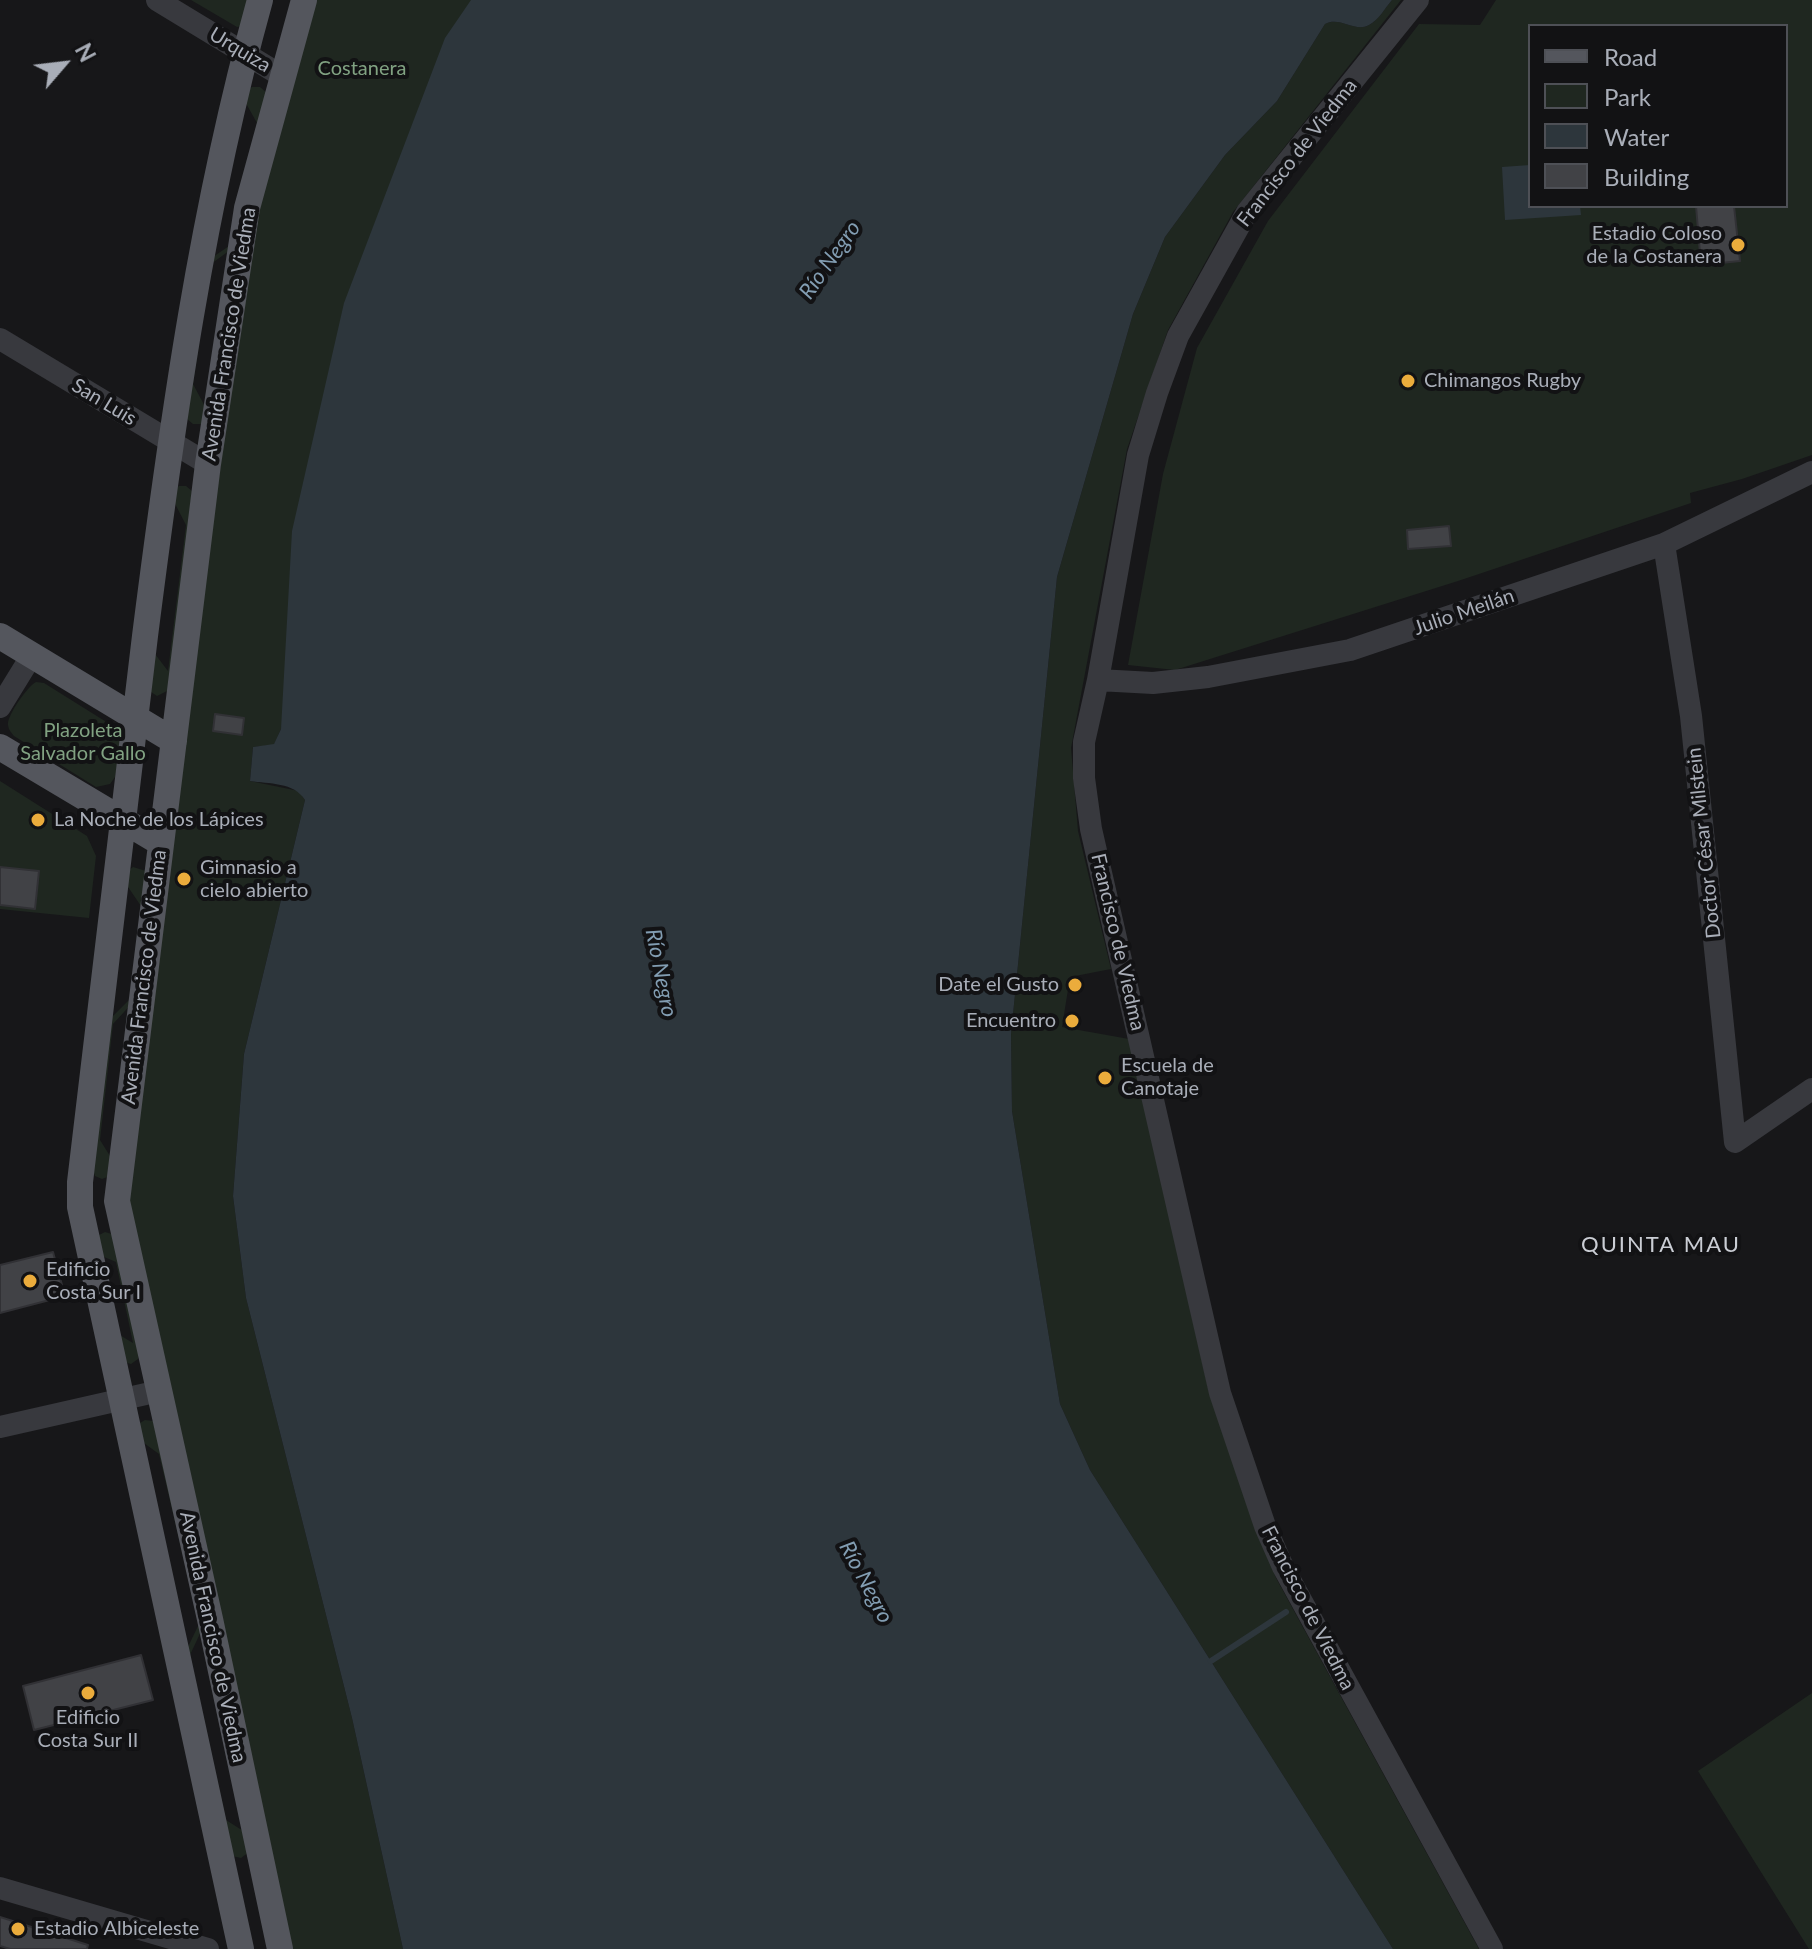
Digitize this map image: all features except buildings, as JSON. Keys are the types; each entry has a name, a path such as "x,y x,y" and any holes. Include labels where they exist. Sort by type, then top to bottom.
{"main road":[{"name":"Avenida Francisco de Viedma","path":"241,1949 119,1400 80,1207 80,1182 169,442 201,259 245,53 260,0"},
{"name":"Avenida Francisco de Viedma","path":"280,1949 117,1201 208,464 247,208 304,0"},
{"path":"0,636 174,741"},
{"path":"0,747 161,843"},
{"path":"80,1207 117,1201"},
{"path":"224,1873 261,1863"}],"street":[{"name":"Urquiza","path":"157,0 282,76"},
{"name":"Francisco de Viedma","path":"1418,0 1247,212 1178,336 1138,455 1084,742 1084,778 1091,829 1220,1393 1265,1526 1283,1567 1492,1949"},
{"name":"San Luis","path":"0,339 208,464"},
{"name":"Julio Meilán","path":"1098,680 1153,683 1208,677 1350,650 1664,544 1812,472"},
{"name":"Doctor César Milstein","path":"1664,544 1691,716 1735,1142 1812,1089"},
{"path":"0,707 32,655"},
{"path":"0,1427 159,1391"},
{"path":"0,1888 208,1949"}],"green space":[{"path":"191,0 252,0 242,26 237,27"},
{"name":"Costanera","path":"312,0 530,0 281,729 274,745 253,747 250,781 299,791 305,800 244,1054 233,1196 246,1298 352,1718 403,1949 288,1949 125,1200 182,743 256,209"},
{"path":"1392,0 1401,0 1233,212 1168,330 1127,449 1071,748 1078,831 1111,969 1070,977 1062,1027 1129,1039 1210,1396 1276,1578 1479,1949 1393,1949 1090,1470 1060,1404 1012,1111 1011,1034 1057,577 1133,314 1165,237 1225,155 1277,101 1325,24 1336,22 1364,27 1376,20"},
{"path":"1496,0 1812,0 1812,455 1690,493 1691,503 1458,581 1175,670 1128,665 1163,474 1197,348 1268,221 1419,24 1480,25"},
{"path":"252,87 260,87 267,93 233,248 211,264 193,384 209,414 201,424 193,424 187,419 207,261 229,246 257,123 243,98"},
{"path":"179,486 186,486 192,491 171,689 157,696 151,692 152,650 168,671 186,525 171,496"},
{"name":"Plazoleta Salvador Gallo","path":"36,682 44,683 116,728 121,742 115,777 110,784 96,787 10,731 11,715 23,695"},
{"path":"0,781 87,836 96,856 89,918 0,909"},
{"path":"133,867 146,871 135,1000 113,1024 100,1140 115,1164 110,1176 102,1179 95,1176 92,1168 108,1021 131,998 141,906 126,884 128,871"},
{"path":"105,1232 112,1234 140,1352 138,1359 131,1364 124,1362 113,1331 133,1343 116,1262 97,1254 99,1235"},
{"path":"145,1420 153,1421 204,1625 190,1655 226,1820 248,1834 249,1852 241,1858 232,1856 185,1653 199,1624 159,1454 137,1438 138,1424"},
{"path":"1812,1693 1812,1949 1809,1949 1698,1771"}],"water":[{"name":"Río Negro","path":"471,0 1392,0 1376,20 1364,27 1336,22 1325,24 1277,101 1225,155 1165,237 1133,314 1057,577 1011,1034 1012,1111 1060,1404 1090,1470 1393,1949 403,1949 352,1718 246,1298 233,1196 244,1054 305,800 288,787 250,781 253,747 274,744 281,729 292,531 344,303 445,38"},
{"path":"1528,165 1528,208 1580,208 1581,215 1505,220 1502,167"}],"waterway":[{"path":"1211,1661 1286,1612"}],"place":[{"name":"Estadio Coloso de la Costanera","path":"1738,245"},
{"name":"Chimangos Rugby","path":"1408,381"},
{"name":"La Noche de los Lápices","path":"38,820"},
{"name":"Gimnasio a cielo abierto","path":"184,879"},
{"name":"Date el Gusto","path":"1075,985"},
{"name":"Encuentro","path":"1072,1021"},
{"name":"Escuela de Canotaje","path":"1105,1078"},
{"name":"Edificio Costa Sur I","path":"30,1281"},
{"name":"Edificio Costa Sur II","path":"88,1693"},
{"name":"Estadio Albiceleste","path":"18,1929"}],"district":[{"name":"QUINTA MAU","path":"1661,1245"}]}
